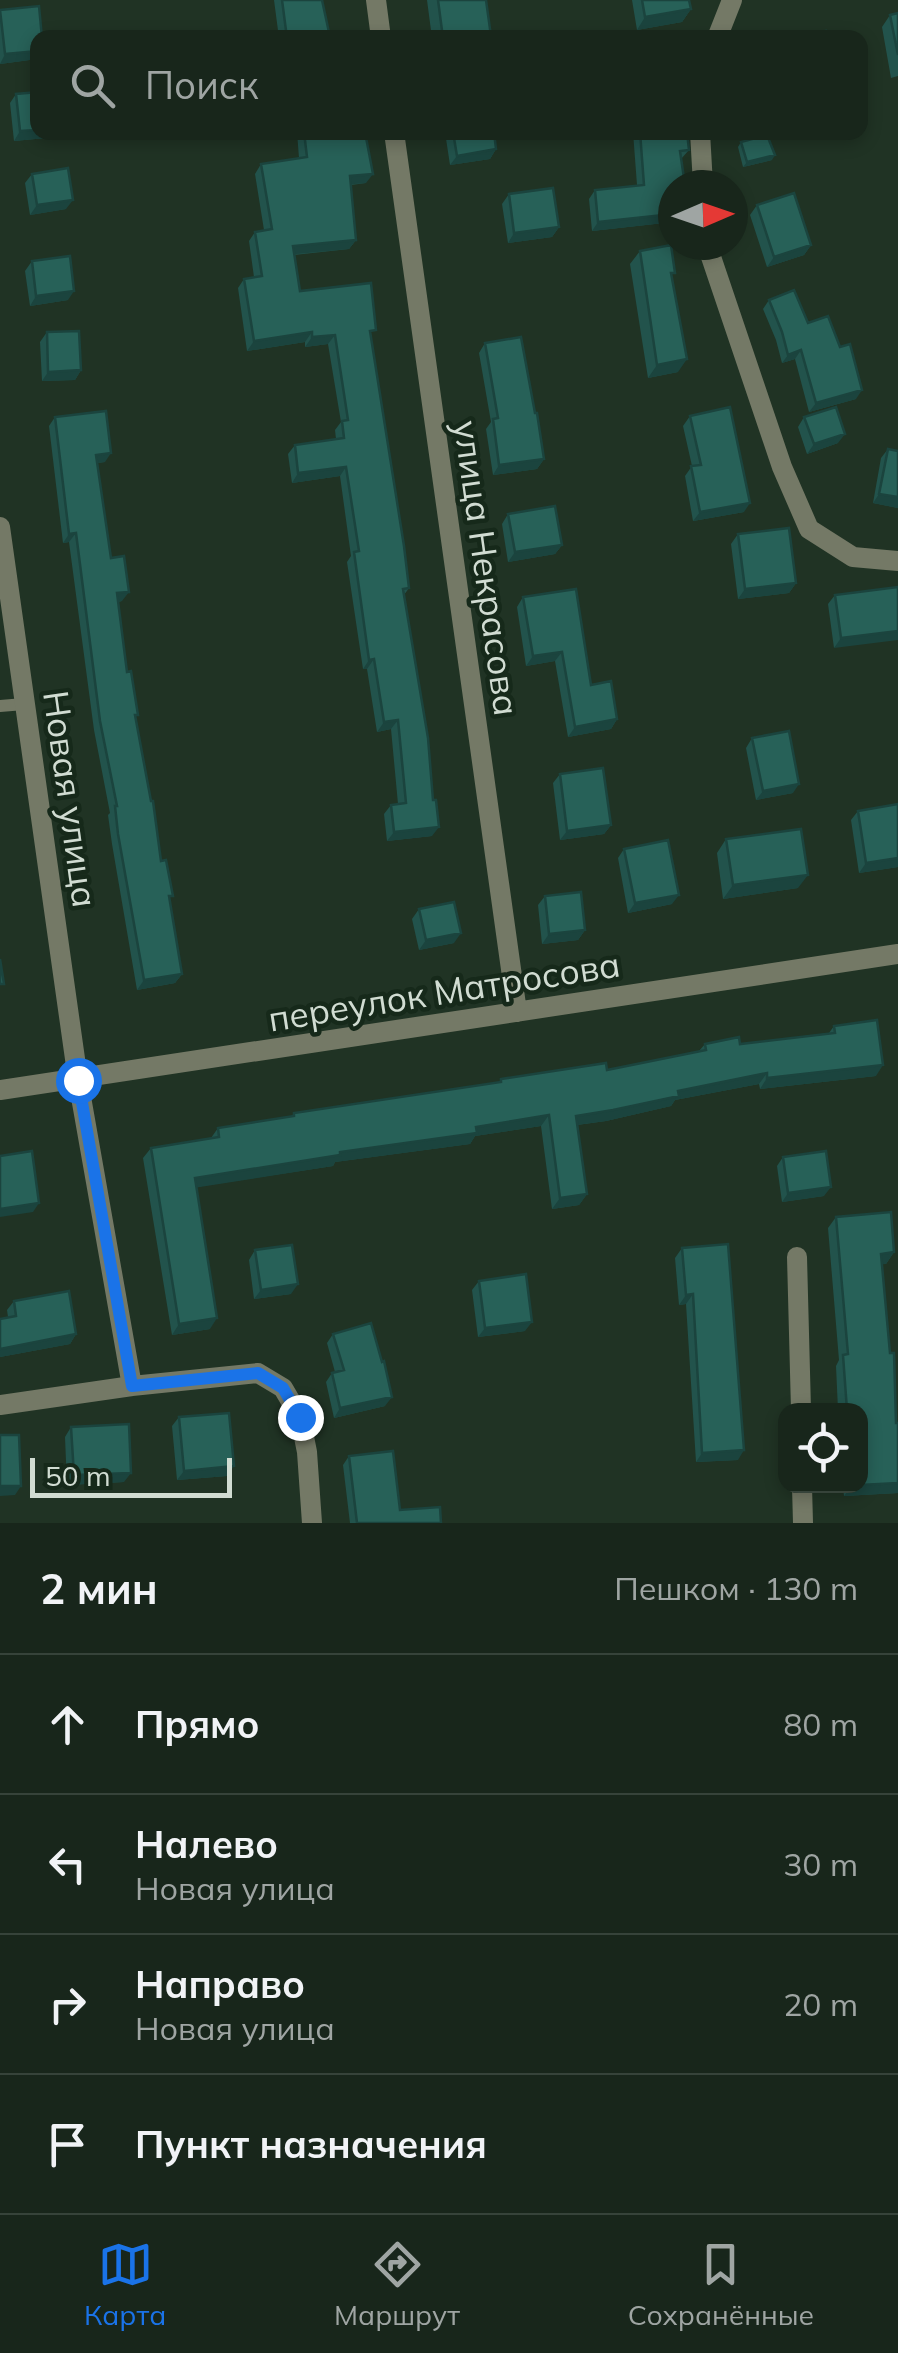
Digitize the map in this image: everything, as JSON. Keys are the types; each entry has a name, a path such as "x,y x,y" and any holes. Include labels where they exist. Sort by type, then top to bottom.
{"street":[{"path":"376,0 380,30"},
{"path":"720,30 732,0"},
{"name":"улица Некрасова","path":"395,140 516,1012"},
{"path":"700,140 702,170"},
{"path":"712,260 782,467 810,528 853,557 898,561"},
{"name":"Новая улица","path":"0,527 78,1080 132,1386"},
{"name":"переулок Матросова","path":"0,1090 898,954"},
{"path":"797,1257 801,1403"},
{"path":"0,1406 132,1386 258,1373 283,1388 300,1417 307,1452 312,1523"},
{"path":"802,1493 803,1523"}],"lane":[{"path":"0,706 24,704"}],"building":[{"path":"282,0 322,0 328,30 286,30"},
{"path":"438,0 486,0 490,30 442,30"},
{"path":"642,0 689,0 691,9 645,17"},
{"path":"39,6 41,30 30,30 30,52 5,54 0,10"},
{"path":"898,13 898,55 890,15"},
{"path":"30,93 30,130 20,131 16,94"},
{"path":"305,140 367,140 373,174 350,176 356,240 293,246 300,291 371,283 376,330 370,331 404,546 409,588 403,589 439,827 394,832 391,805 406,803 398,720 384,722 374,659 369,660 346,467 298,473 295,445 344,438 342,421 348,420 335,335 312,337 312,332 254,341 244,279 262,276 255,232 272,229 261,164 307,157"},
{"path":"454,140 495,140 496,149 457,156"},
{"path":"641,140 688,140 689,150 680,151 683,170 658,170 658,216 598,222 595,190 644,185"},
{"path":"769,140 775,155 747,162 741,142"},
{"path":"68,168 73,200 37,205 32,174"},
{"path":"553,188 559,227 514,233 509,194"},
{"path":"794,193 811,245 774,257 757,205"},
{"path":"658,248 658,260 673,260 675,273 671,273 687,359 657,365 640,251"},
{"path":"70,256 74,291 36,296 32,261"},
{"path":"794,290 808,323 828,316 840,347 850,344 862,390 816,403 801,350 788,355 769,300"},
{"path":"79,331 81,370 48,372 47,332"},
{"path":"521,337 544,459 499,465 493,419 498,418 485,343"},
{"path":"730,407 750,503 700,512 691,466 701,465 690,416"},
{"path":"836,407 845,434 814,444 804,417"},
{"path":"106,411 111,453 96,455 111,558 124,556 129,592 117,593 127,672 131,671 161,861 166,860 173,896 169,896 182,974 144,980 100,721 76,533 69,534 55,417"},
{"path":"888,449 898,451 898,497 879,494"},
{"path":"555,506 562,545 515,552 508,514"},
{"path":"789,528 796,583 745,589 738,534"},
{"path":"898,587 898,631 841,638 835,595"},
{"path":"576,589 591,685 611,681 617,719 575,727 562,652 533,656 523,597"},
{"path":"789,731 799,784 763,791 752,738"},
{"path":"603,768 611,825 567,831 560,774"},
{"path":"898,804 898,858 866,863 858,811"},
{"path":"801,829 808,875 733,885 726,839"},
{"path":"668,840 679,895 635,903 624,849"},
{"path":"581,892 585,930 549,934 545,896"},
{"path":"454,902 461,933 426,940 419,909"},
{"path":"877,1020 883,1065 767,1078 767,1073 678,1091 679,1096 576,1116 587,1194 560,1198 549,1115 476,1127 477,1133 195,1178 217,1318 179,1324 151,1148 219,1137 218,1128 294,1113 606,1063 607,1070 706,1050 705,1044 739,1037 740,1044 835,1033 834,1026"},
{"path":"32,1151 39,1203 0,1209 0,1156"},
{"path":"826,1151 831,1187 788,1193 783,1157"},
{"path":"891,1212 894,1252 881,1254 890,1353 894,1353 898,1483 868,1485 868,1403 846,1403 843,1355 848,1354 836,1217"},
{"path":"728,1244 744,1450 702,1453 693,1294 686,1295 682,1248"},
{"path":"292,1245 298,1284 261,1290 255,1250"},
{"path":"526,1274 532,1322 485,1328 479,1281"},
{"path":"69,1291 76,1334 0,1349 0,1319 16,1316 14,1301"},
{"path":"371,1323 392,1397 340,1408 332,1373 344,1370 333,1334"},
{"path":"229,1413 234,1466 184,1471 179,1417"},
{"path":"129,1424 131,1473 74,1475 71,1427"},
{"path":"0,1435 19,1435 21,1486 0,1486"},
{"path":"393,1451 400,1510 440,1507 441,1523 357,1523 349,1456"}],"route":[{"path":"78,1080 132,1386 258,1373 283,1388 300,1417"}]}
